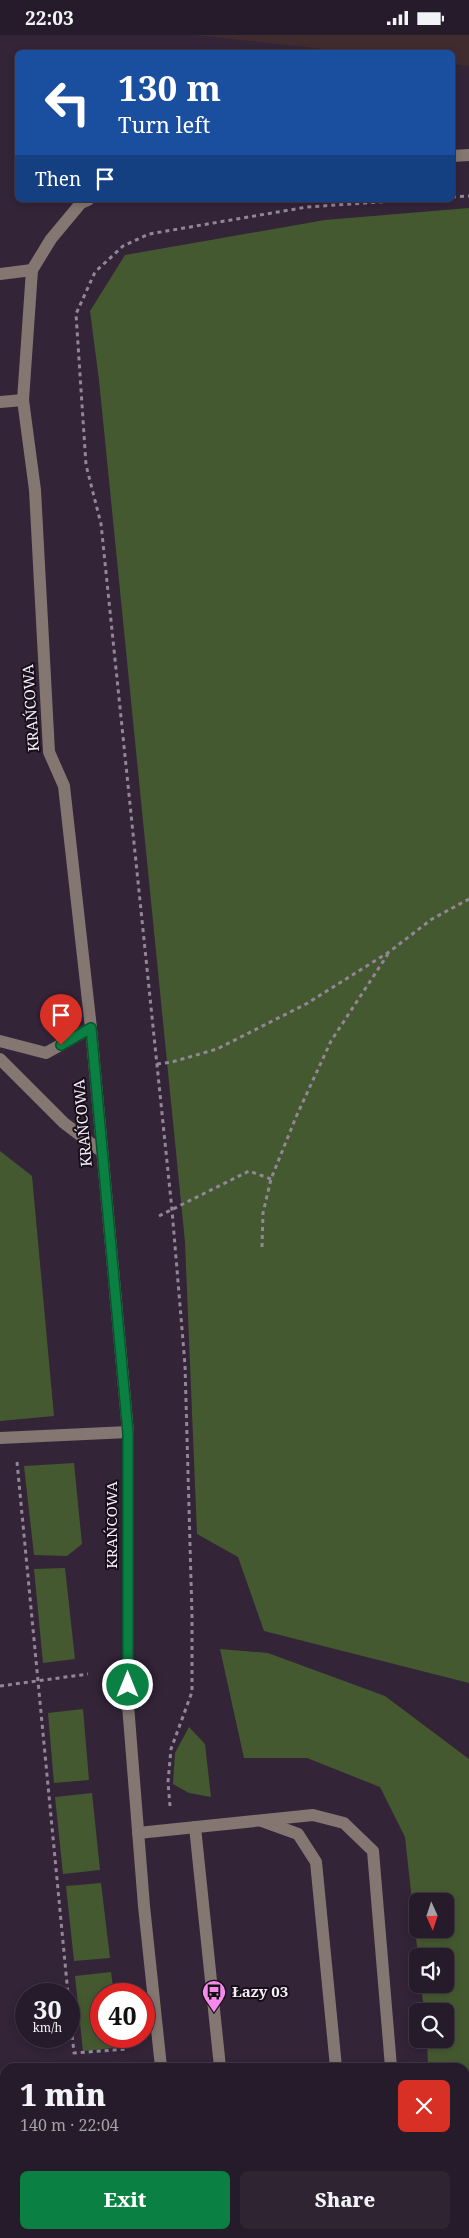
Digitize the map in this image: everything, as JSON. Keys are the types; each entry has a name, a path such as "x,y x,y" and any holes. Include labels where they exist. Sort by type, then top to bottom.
{"street":[{"path":"455,156 469,155"},
{"name":"KRAŃCOWA","path":"83,202 51,239 32,270 22,400 35,490 49,752 64,786 91,1028 128,1433 128,1705 138,1833 161,2063"},
{"path":"0,274 32,270"},
{"path":"0,402 22,400"},
{"path":"0,1041 46,1053 91,1028"},
{"path":"0,1059 64,1123 101,1151"},
{"path":"0,1438 128,1433"},
{"path":"138,1833 257,1819 312,1815 344,1823 372,1851 391,2063"},
{"path":"257,1819 298,1834 316,1862 336,2063"},
{"path":"196,1827 220,2063"}],"path":[{"path":"455,197 469,196"},
{"path":"172,1829 168,1774 171,1749 192,1692 192,1616 184,1365 172,1210 102,523 86,465 76,314 95,272 123,246 149,234 307,207 380,202"},
{"path":"157,1064 172,1062 217,1049 306,1004 389,952 432,919 469,899"},
{"path":"262,1247 263,1213 272,1179 296,1117 331,1041 389,952"},
{"path":"159,1216 249,1171 272,1179"},
{"path":"14,1436 67,1983"},
{"path":"0,1685 38,1682 88,1674"},
{"path":"73,2048 74,2053 128,2049"}],"shaded area":[{"path":"195,35 469,35 469,66 455,64 455,50 333,50"}],"green space":[{"path":"469,208 469,1683 264,1631 238,1557 197,1534 185,1242 99,380 90,311 125,255 325,220"},
{"path":"0,1151 32,1176 54,1416 0,1421"},
{"path":"74,1463 82,1544 67,1556 34,1555 24,1466"},
{"path":"65,1568 75,1659 43,1663 34,1569"},
{"path":"220,1649 268,1653 385,1696 469,1759 469,2063 428,2063 427,2048 454,2048 454,2003 423,2003 422,1993 454,1993 454,1948 417,1948 416,1938 454,1938 454,1893 411,1893 405,1837 380,1787 307,1758 244,1758"},
{"path":"83,1709 89,1780 54,1783 48,1713"},
{"path":"189,1727 205,1744 211,1797 189,1793 173,1784 175,1753"},
{"path":"92,1793 100,1870 63,1874 55,1797"},
{"path":"101,1883 110,1958 74,1961 66,1886"},
{"path":"111,1972 112,1983 90,1983 90,2048 114,2048 83,2051 80,2023 80,1983 76,1983 75,1976"}],"place":[{"name":"Łazy 03","path":"214,2013"}],"route":[{"path":"61,1045 91,1028 128,1433 128,1685"}]}
